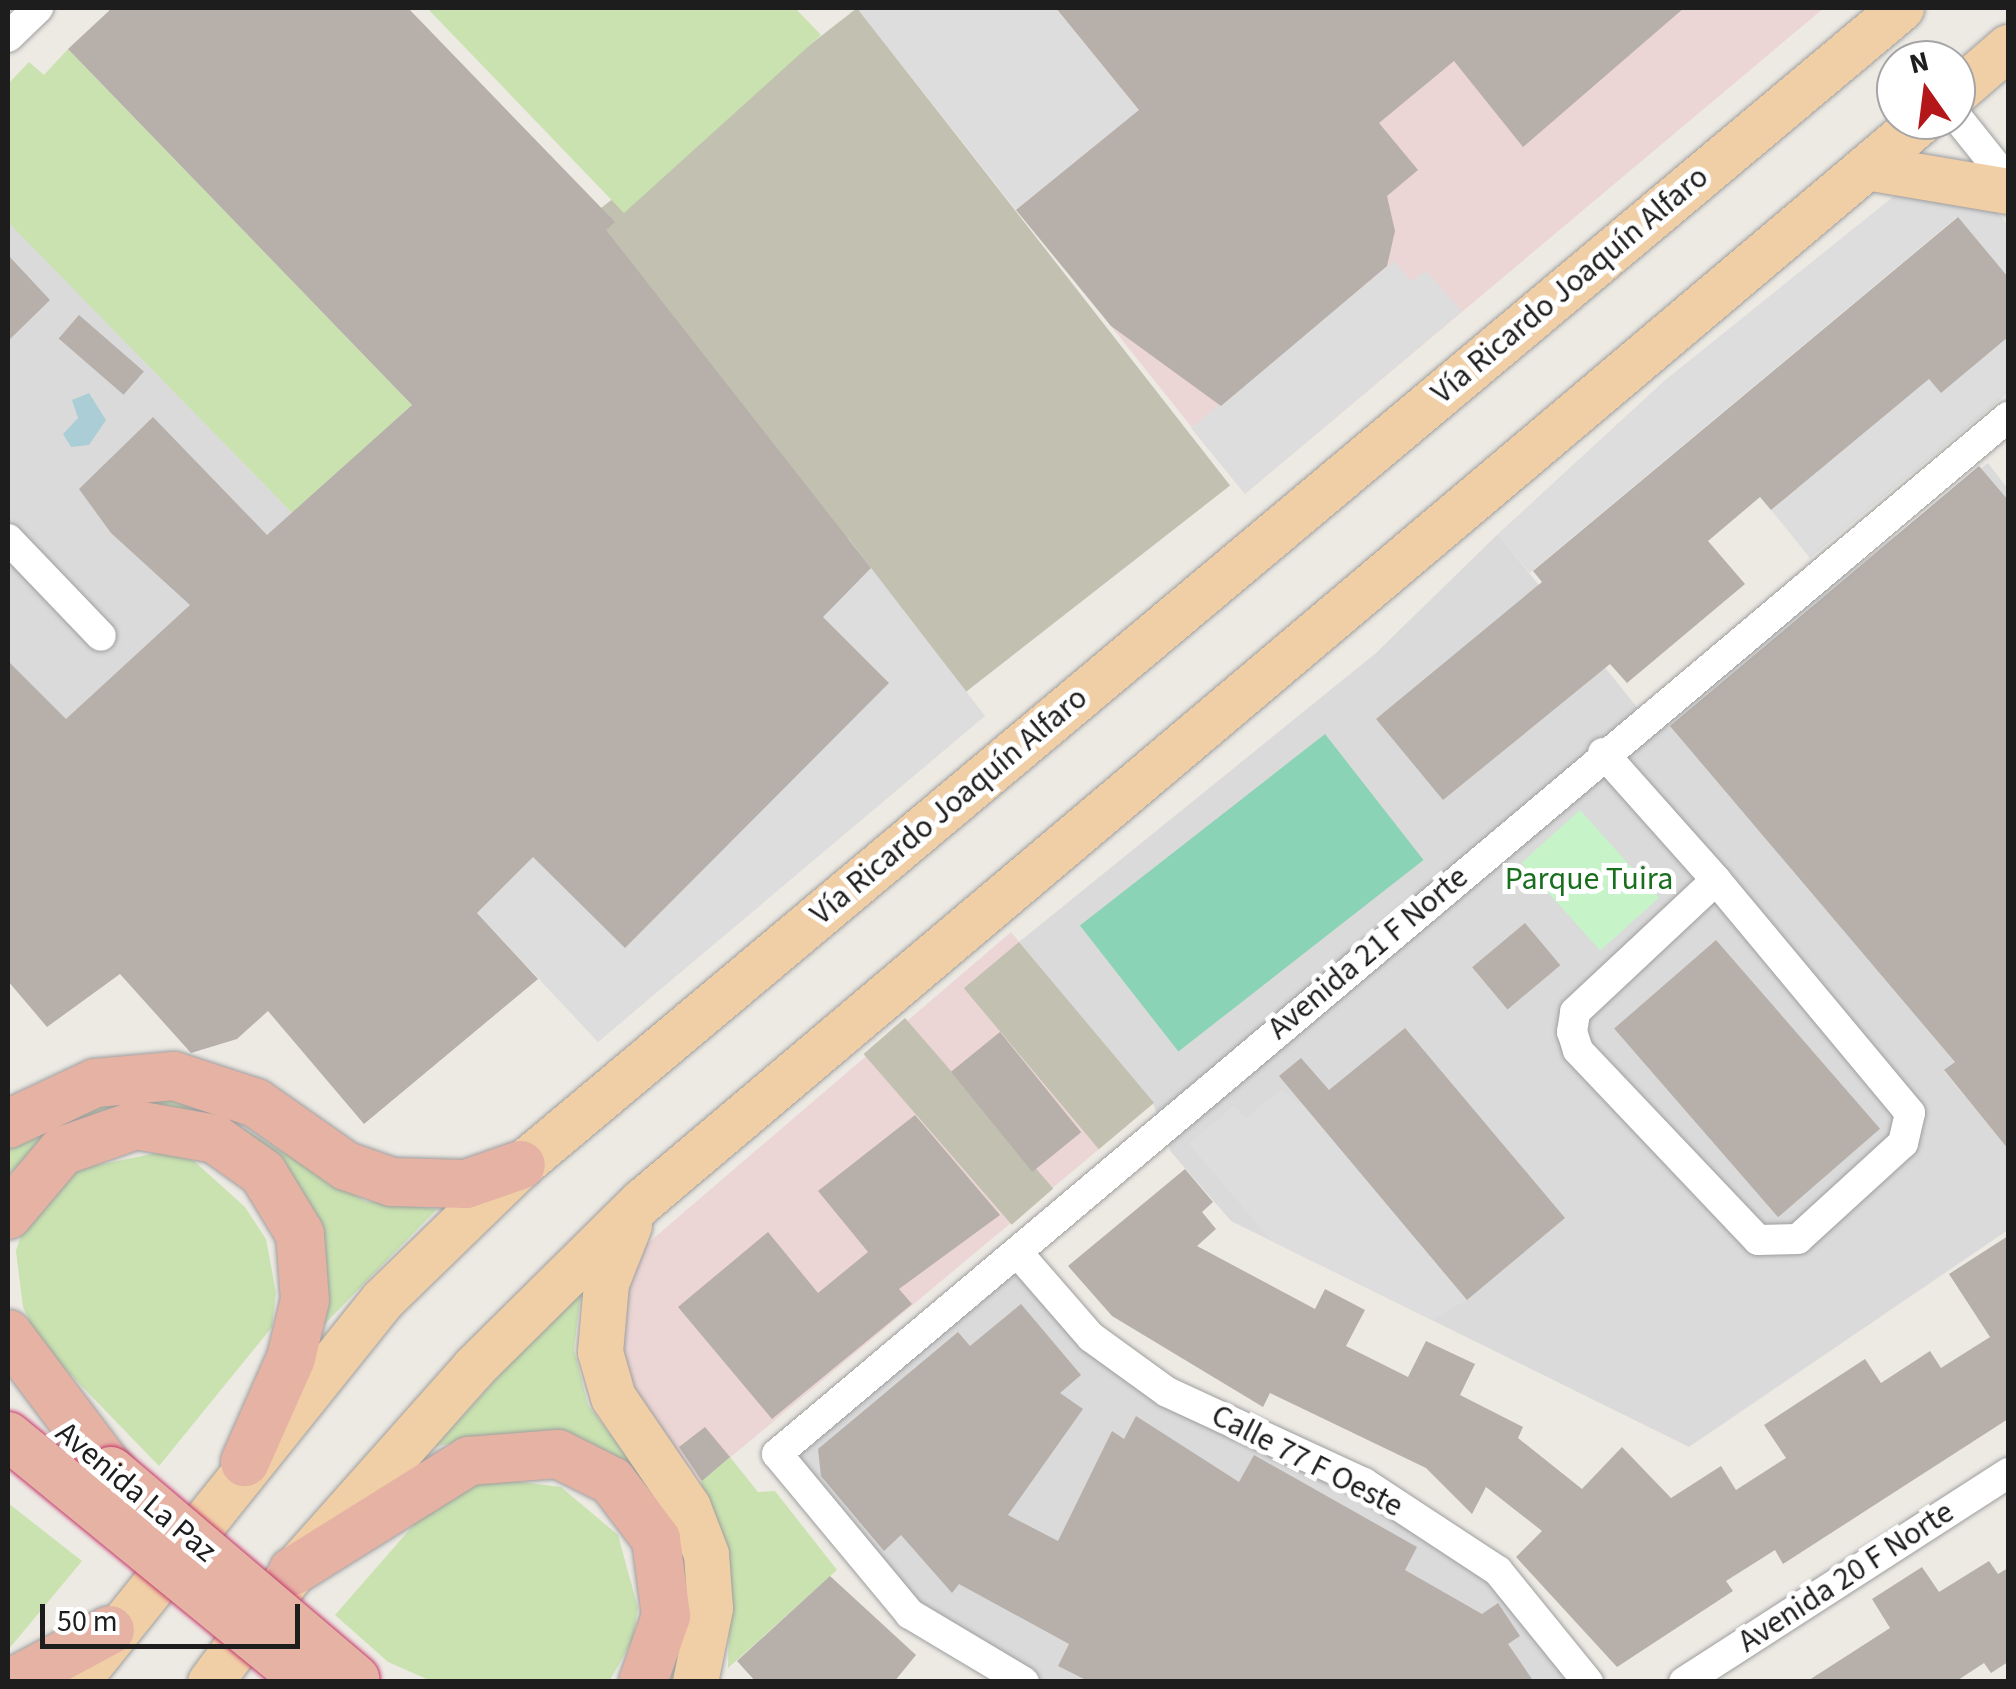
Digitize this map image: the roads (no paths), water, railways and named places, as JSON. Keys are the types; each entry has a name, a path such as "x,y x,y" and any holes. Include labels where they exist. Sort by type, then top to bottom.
{"highway":[{"path":"8,1124 95,1083 174,1076 256,1103 346,1166 392,1182 466,1184 521,1165"},
{"path":"8,1214 38,1170 109,1130 193,1130 240,1154 292,1213 305,1275 291,1358 245,1462"},
{"path":"8,1334 97,1484"},
{"name":"Avenida La Paz","path":"8,1383 97,1484 342,1680"},
{"name":"Avenida La Paz","path":"8,1436 97,1484"},
{"path":"293,1571 470,1460 558,1454 612,1480 656,1538 668,1595 663,1678"},
{"path":"8,1462 97,1484"},
{"path":"13,1682 110,1630"}],"main road":[{"name":"Vía Ricardo Joaquín Alfaro","path":"76,1682 110,1630 382,1300 521,1165 1901,8"},
{"path":"1976,75 2008,48"},
{"path":"210,1682 293,1571 474,1367 642,1202 1898,140"},
{"path":"1866,167 2008,191"},
{"path":"642,1202 606,1283 600,1352 613,1397 688,1507 706,1554 710,1608 663,1678"}],"street":[{"path":"8,37 38,8"},
{"path":"1975,140 2008,181"},
{"name":"Avenida 21 F Norte","path":"1024,1682 910,1614 776,1454 1603,753 2008,416"},
{"path":"8,539 101,636"},
{"path":"1603,753 1716,880 1910,1113 1903,1142 1798,1239 1758,1240 1572,1032 1575,1012 1716,880"},
{"name":"Calle 77 F Oeste","path":"1017,1252 1091,1337 1167,1392 1364,1482 1498,1572 1588,1682"},
{"name":"Avenida 20 F Norte","path":"1684,1682 2008,1473"}],"water":[{"path":"89,393 106,420 89,445 71,447 63,434 78,418 72,400"}],"park label":[{"name":"Parque Tuira","path":"1589,879"}]}
